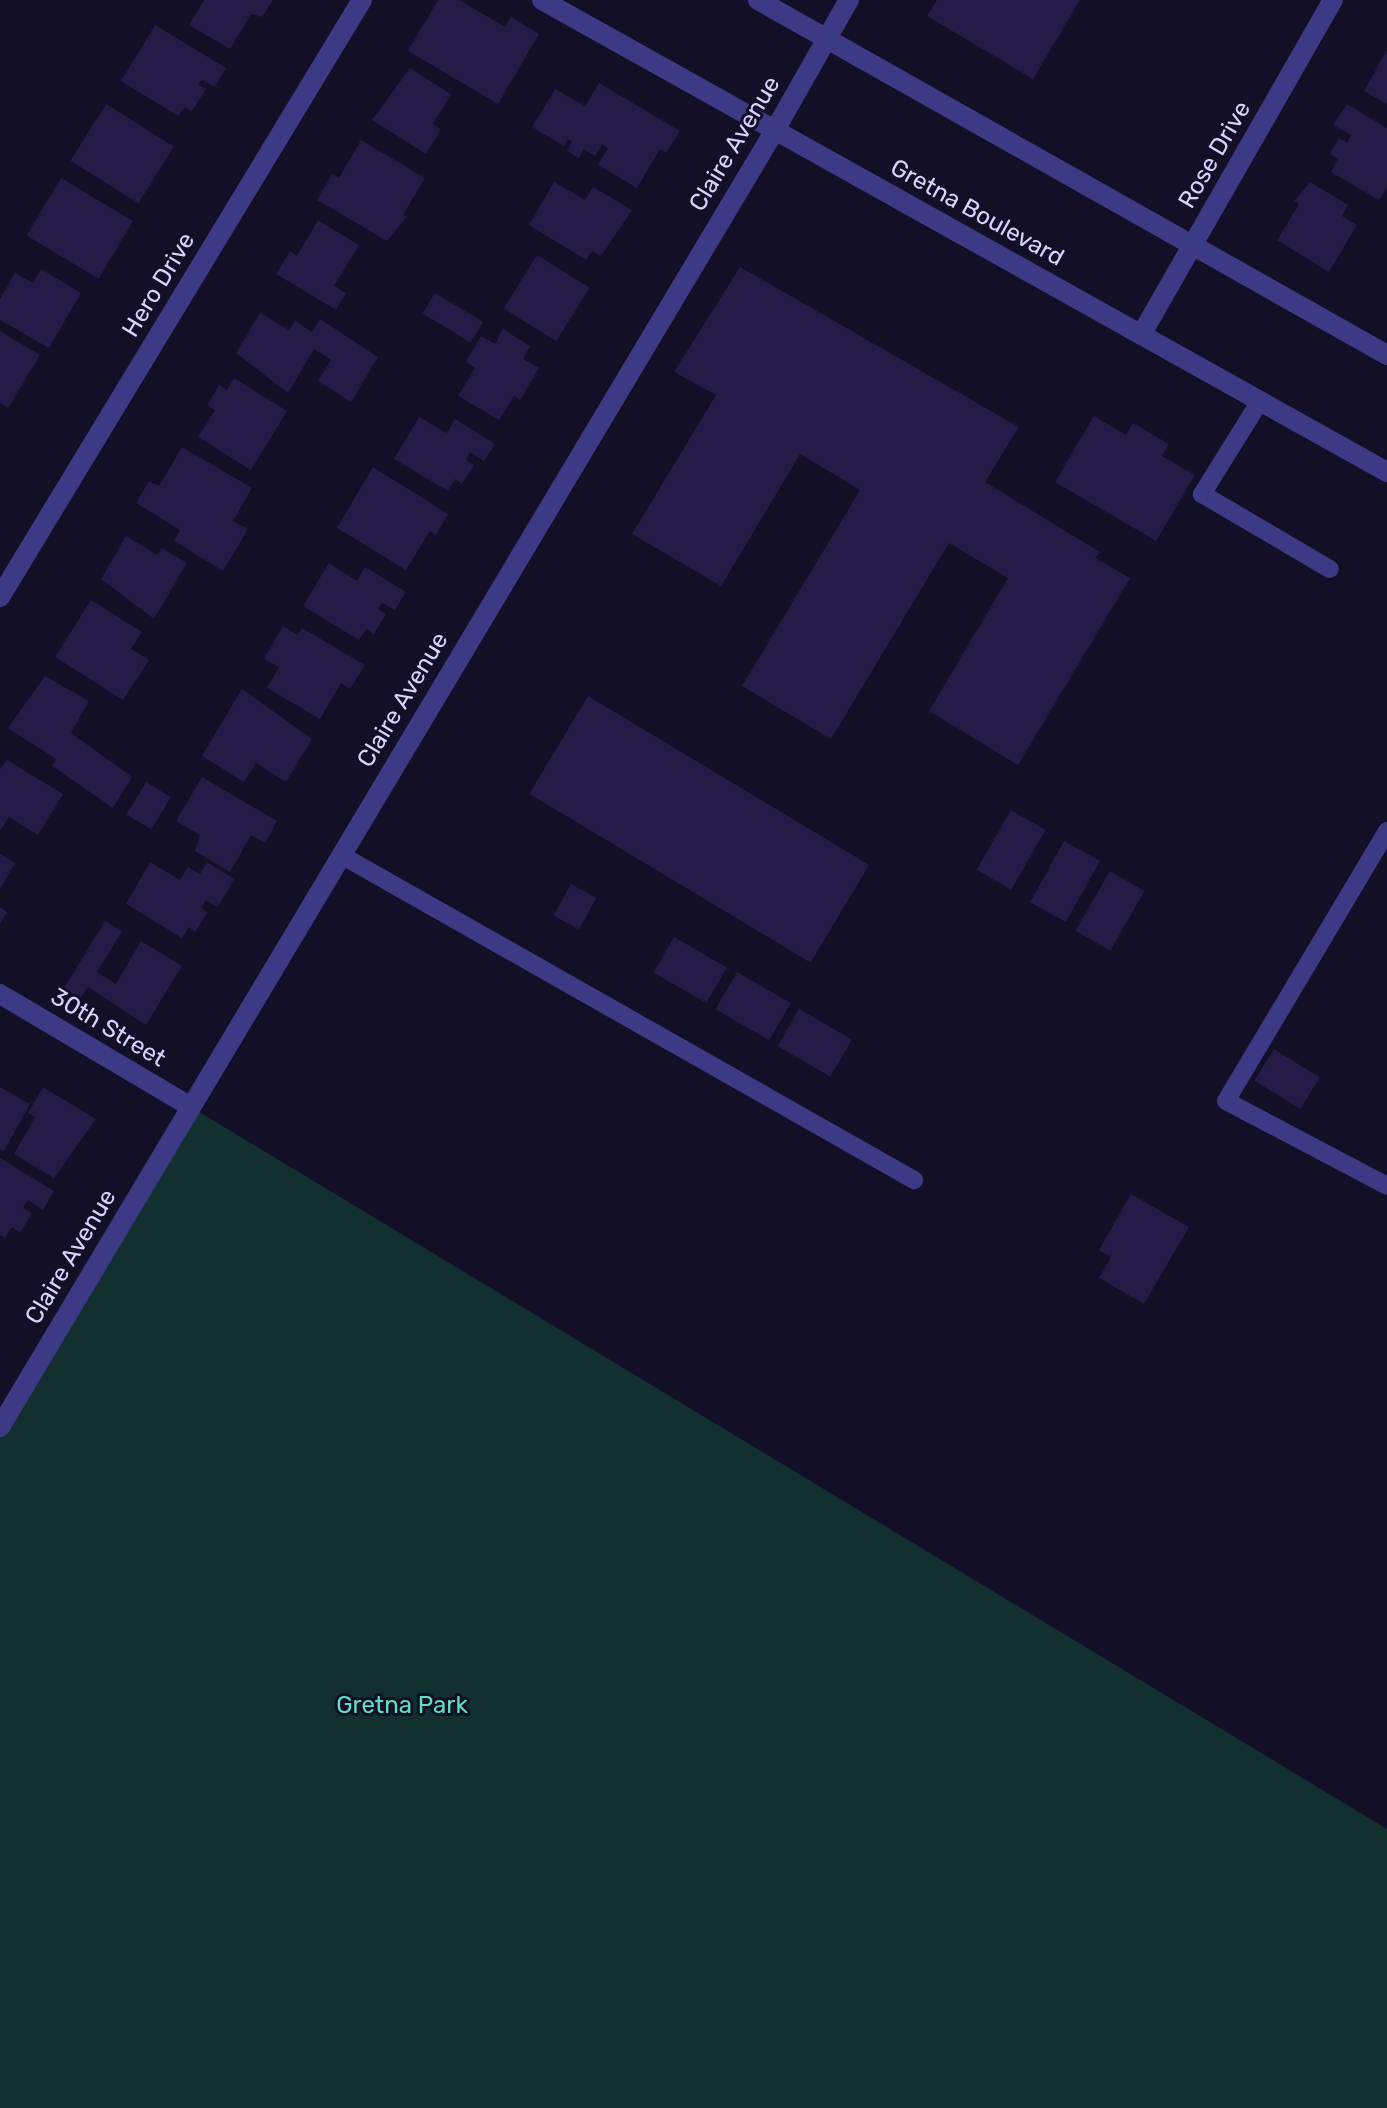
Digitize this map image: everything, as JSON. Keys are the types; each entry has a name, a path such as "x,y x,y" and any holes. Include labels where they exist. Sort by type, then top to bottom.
{"street":[{"name":"Hero Drive","path":"0,597 362,0"},
{"name":"Gretna Boulevard","path":"542,0 1387,472"},
{"path":"758,0 1387,355"},
{"name":"Claire Avenue","path":"0,1427 775,130 849,0"},
{"name":"Rose Drive","path":"1141,335 1333,0"},
{"name":"30th Street","path":"0,994 191,1107"}],"lane":[{"path":"1260,401 1202,494 1330,569"},
{"path":"1387,831 1226,1101 1387,1186"},
{"path":"341,855 914,1180"}],"green space":[{"name":"Gretna Park","path":"191,1107 1387,1829 1387,2108 0,2108 0,1428"}],"building":[{"path":"204,0 273,0 262,17 251,14 230,49 189,25"},
{"path":"438,0 459,0 505,27 511,17 539,34 498,104 408,51"},
{"path":"937,0 1080,0 1033,79 927,16"},
{"path":"155,25 226,68 215,87 202,80 198,85 206,89 192,111 185,107 178,116 121,81"},
{"path":"1387,50 1387,104 1364,91"},
{"path":"410,68 451,94 433,124 441,129 426,154 372,120"},
{"path":"599,83 680,131 666,153 660,149 637,188 598,165 608,148 602,144 595,156 584,149 579,158 567,151 572,142 568,139 564,146 532,127 555,89 585,106"},
{"path":"106,104 174,146 138,203 70,161"},
{"path":"1347,104 1387,128 1387,187 1379,200 1331,172 1338,159 1330,154 1339,138 1347,143 1351,135 1333,125"},
{"path":"361,140 425,178 403,215 407,217 387,241 317,200 332,174 339,178"},
{"path":"61,178 133,221 98,279 26,235"},
{"path":"554,182 585,200 593,187 632,210 601,256 592,251 586,260 529,225"},
{"path":"1310,182 1348,205 1342,216 1357,225 1329,272 1277,240 1299,204 1294,201"},
{"path":"318,220 359,245 334,286 346,293 336,310 276,274 290,251 297,256"},
{"path":"537,255 590,288 556,341 504,308"},
{"path":"740,267 1019,427 985,482 1100,552 1095,558 1130,578 1018,765 929,711 1008,578 949,543 831,739 742,686 860,490 800,454 721,586 632,534 716,395 674,372"},
{"path":"41,269 81,293 49,348 0,320 0,299 15,273 33,283"},
{"path":"435,293 483,322 471,342 423,314"},
{"path":"260,313 289,330 295,321 312,332 320,319 378,357 351,402 318,381 331,360 314,349 288,393 236,353"},
{"path":"503,329 530,346 523,359 539,368 520,400 514,396 499,420 458,396 475,368 466,362 481,336 495,344"},
{"path":"0,331 40,355 8,408 0,403"},
{"path":"234,378 287,411 251,470 198,437 215,410 207,405 219,385 227,390"},
{"path":"1094,416 1126,435 1133,423 1169,444 1162,456 1195,475 1156,541 1055,482"},
{"path":"419,417 447,433 455,419 495,444 484,461 470,452 466,460 474,465 462,484 455,479 448,491 394,459"},
{"path":"182,447 252,488 233,521 248,529 223,571 174,541 180,530 136,503 149,481 159,486"},
{"path":"373,467 448,514 436,535 430,531 406,570 337,528"},
{"path":"126,536 157,555 162,548 187,563 154,619 101,579"},
{"path":"329,563 357,581 365,567 406,592 395,610 382,603 378,609 386,614 374,634 366,629 359,640 303,606"},
{"path":"91,600 142,632 131,649 149,660 123,700 55,657"},
{"path":"283,626 298,635 302,628 365,665 350,689 341,683 320,719 267,688 279,667 264,659"},
{"path":"45,676 89,701 71,733 132,777 113,808 52,766 56,759 8,728"},
{"path":"242,689 312,739 286,782 256,763 244,782 202,756"},
{"path":"588,696 869,865 810,963 529,794"},
{"path":"7,760 63,794 38,835 9,817 0,831 0,769"},
{"path":"202,777 277,821 265,843 251,835 230,872 195,851 200,835 176,821"},
{"path":"146,782 171,797 151,830 126,815"},
{"path":"1011,810 1046,830 1011,890 976,870"},
{"path":"1064,841 1100,861 1066,922 1030,902"},
{"path":"0,854 15,863 0,889"},
{"path":"150,862 180,880 188,867 200,874 207,862 234,879 218,907 206,900 201,908 208,912 195,932 189,927 182,938 126,904"},
{"path":"1110,871 1145,891 1110,951 1076,931"},
{"path":"571,884 596,898 579,930 554,915"},
{"path":"0,907 7,912 0,924"},
{"path":"105,921 122,931 97,972 116,984 141,941 182,966 146,1025 88,987 79,1000 63,990"},
{"path":"674,937 727,967 706,1003 654,973"},
{"path":"737,972 791,1003 769,1040 716,1009"},
{"path":"799,1009 852,1040 830,1077 778,1046"},
{"path":"1274,1049 1320,1078 1300,1109 1254,1080"},
{"path":"0,1087 30,1104 4,1151 0,1149"},
{"path":"43,1087 96,1119 54,1178 14,1154 35,1117 28,1113"},
{"path":"0,1158 54,1191 43,1210 28,1200 23,1208 32,1213 20,1233 12,1227 5,1238 0,1235"},
{"path":"1131,1194 1189,1227 1144,1304 1099,1278 1111,1257 1099,1250"}]}
